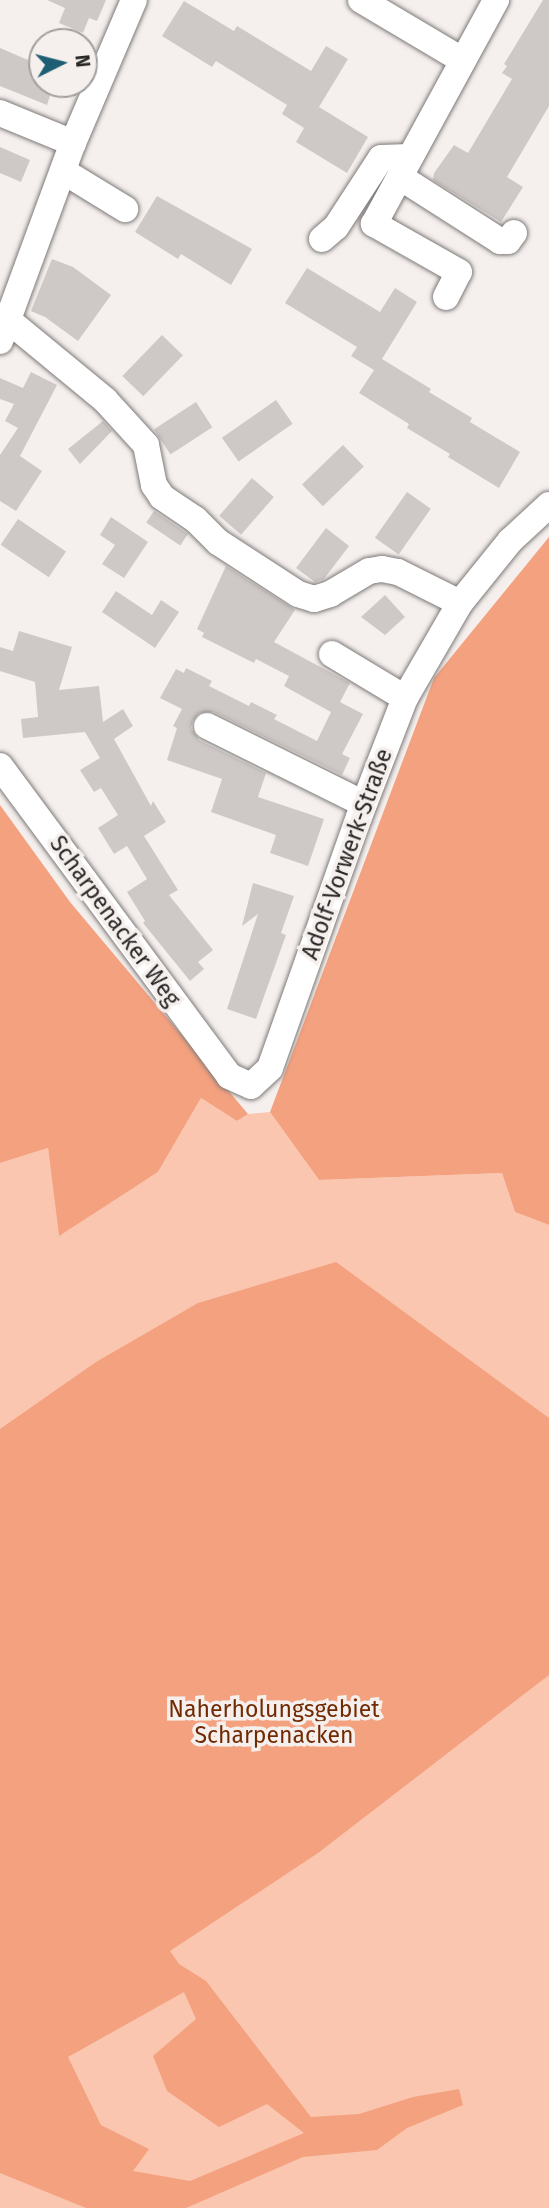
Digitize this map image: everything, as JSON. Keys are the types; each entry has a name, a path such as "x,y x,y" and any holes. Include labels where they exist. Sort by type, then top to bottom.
{"street":[{"path":"134,0 74,143 4,330 105,400 146,445 154,485 162,497 195,519 218,542 298,594 314,599 330,594 369,570 382,569 398,572 460,603"},
{"path":"361,0 463,60"},
{"path":"446,297 459,272 374,224 496,0"},
{"path":"0,113 74,143"},
{"path":"322,239 336,227 381,158 405,167 500,242 508,241 514,233"},
{"path":"63,171 125,209"},
{"name":"Adolf-Vorwerk-Straße","path":"229,1076 251,1086 270,1069 362,810 405,698 460,603 510,541 549,505"},
{"path":"332,654 405,698"},
{"path":"207,726 362,810"},
{"path":"225,750 362,810"},
{"name":"Scharpenacker Weg","path":"0,766 229,1076"}],"green space":[{"path":"549,537 549,1225 515,1212 502,1173 319,1180 270,1112 434,678"},
{"path":"0,805 70,902 248,1114 237,1121 201,1098 158,1172 59,1236 48,1148 0,1163"},
{"name":"Naherholungsgebiet Scharpenacken","path":"201,1098 237,1121 248,1114 270,1112 319,1180 502,1173 515,1212 549,1225 549,2208 0,2208 0,1163 48,1148 59,1235 158,1172"},
{"path":"336,1262 549,1418 549,1675 318,1853 170,1951 179,1964 206,1981 311,2117 359,2114 413,2097 459,2089 463,2105 407,2128 377,2150 303,2157 186,2208 86,2208 0,2173 0,1429 96,1362 198,1303","holes":["184,1992 196,2019 153,2056 167,2091 219,2127 267,2104 304,2133 190,2181 133,2171 149,2149 101,2125 68,2057"]}],"building":[{"path":"47,0 106,0 97,21 89,18 85,28 71,28 59,23 65,8"},
{"path":"543,0 549,0 549,106 507,177 523,187 501,222 433,180 434,173 454,145 468,153 512,79 502,73 507,66 504,64"},
{"path":"184,1 234,31 237,26 311,71 326,46 348,59 319,107 368,137 347,173 296,142 304,128 282,114 287,105 216,61 212,67 162,36"},
{"path":"0,48 28,60 28,97 0,86"},
{"path":"30,98 49,98 47,105"},
{"path":"0,147 30,160 21,182 0,173"},
{"path":"157,196 252,249 231,285 181,254 178,259 135,232"},
{"path":"52,259 73,267 111,295 78,341 45,317 31,311"},
{"path":"307,268 380,312 395,288 417,302 382,359 472,418 470,422 520,452 499,488 448,457 450,454 407,428 409,424 359,393 374,370 351,356 357,347 285,303"},
{"path":"162,335 183,355 143,396 122,376"},
{"path":"31,372 57,385 20,456 42,471 16,511 0,501 0,455 18,428 5,421 14,404 0,399 0,378 23,388"},
{"path":"276,400 293,424 239,462 222,438"},
{"path":"196,402 212,427 170,454 154,429"},
{"path":"103,421 112,431 80,464 68,449"},
{"path":"343,445 364,467 323,506 302,485"},
{"path":"252,478 274,497 241,535 219,516"},
{"path":"407,492 431,509 399,555 375,538"},
{"path":"154,511 188,534 180,546 146,523"},
{"path":"111,517 148,542 124,578 102,564 115,545 100,535"},
{"path":"18,519 66,551 49,577 1,545"},
{"path":"326,528 349,546 324,579 315,582 296,568"},
{"path":"226,566 295,610 274,642 350,683 340,702 363,714 342,754 350,758 342,775 214,712 199,713 193,720 191,728 199,740 266,773 258,797 324,819 308,866 270,853 276,835 211,812 222,779 167,760 177,728 173,726 182,709 160,698 176,669 184,673 186,668 212,681 209,686 249,706 251,702 277,715 274,719 317,741 331,712 284,686 289,676 256,659 254,663 202,637 204,633 197,629"},
{"path":"116,591 152,615 161,600 179,612 155,648 102,612"},
{"path":"385,595 405,617 385,635 361,617"},
{"path":"19,631 72,647 59,690 99,686 103,722 123,709 133,726 114,739 151,806 153,801 166,822 144,836 178,890 169,895 213,950 198,962 204,969 190,981 143,923 145,921 127,892 147,879 127,846 114,854 98,828 118,815 101,788 94,792 80,770 100,758 85,732 23,738 21,719 38,717 35,682 0,671 0,647 13,651"},
{"path":"253,883 294,896 281,933 286,935 256,1019 227,1009 258,914 242,926"}]}
